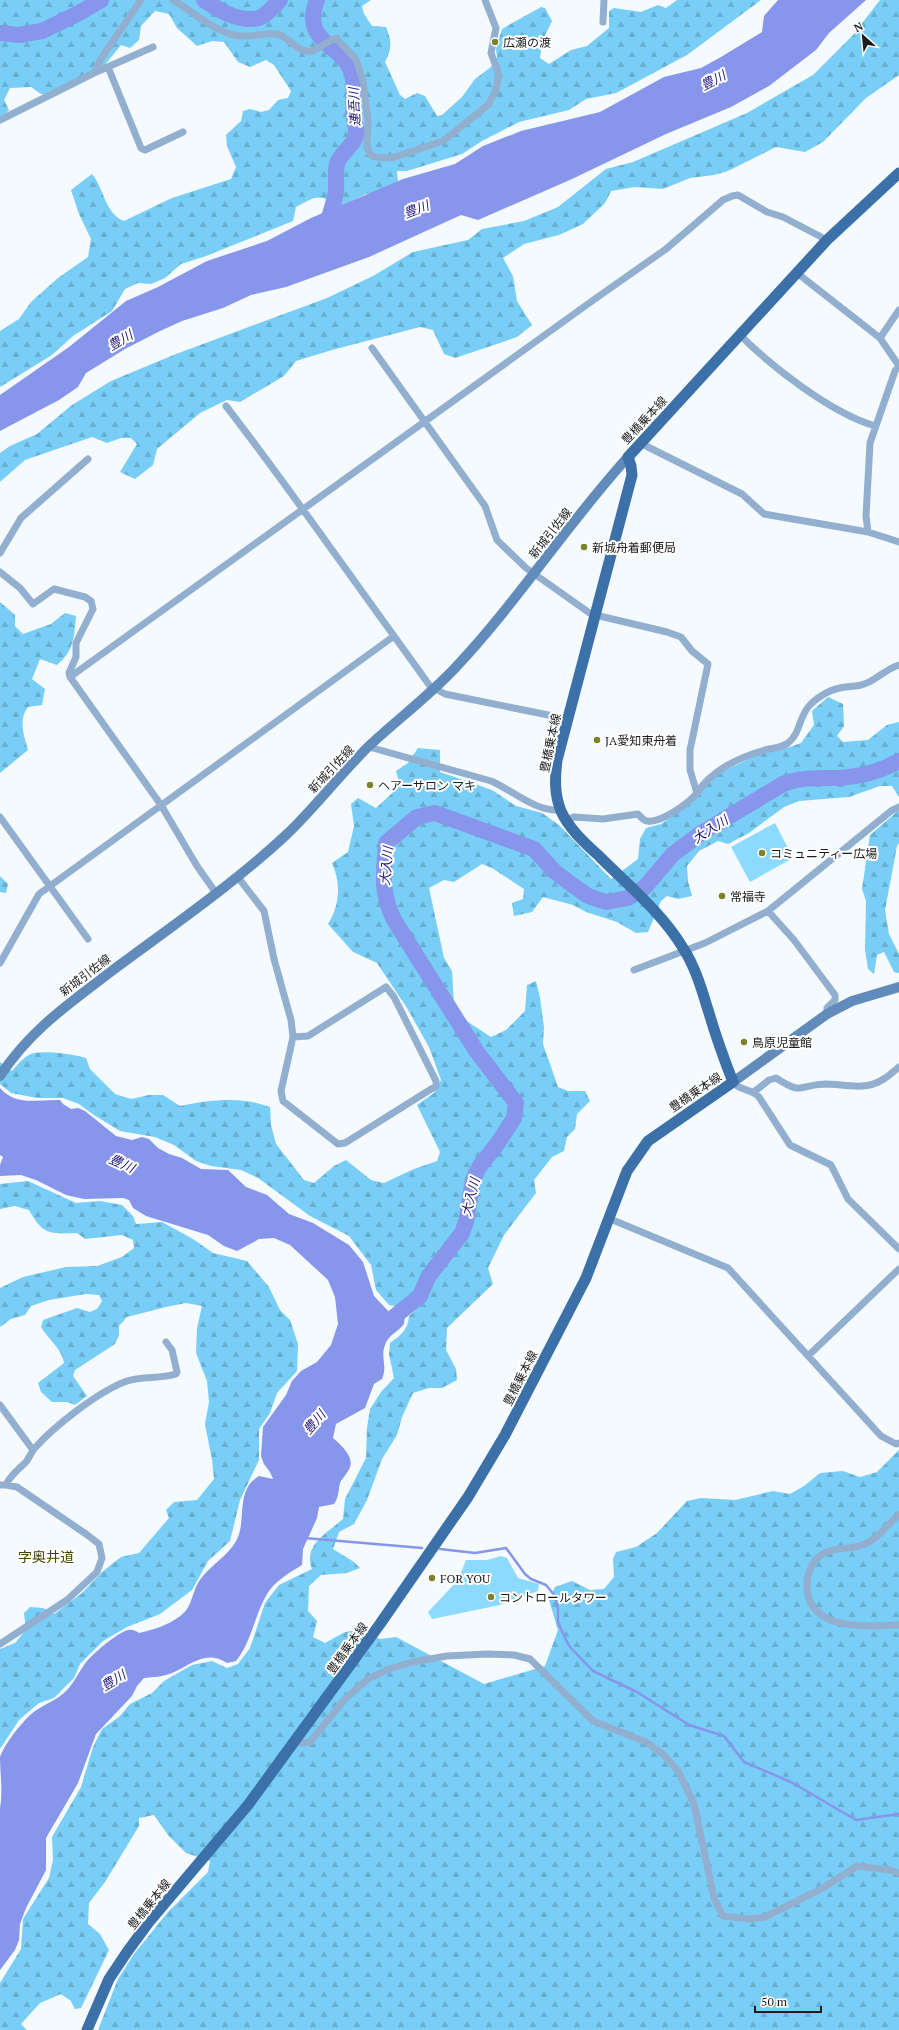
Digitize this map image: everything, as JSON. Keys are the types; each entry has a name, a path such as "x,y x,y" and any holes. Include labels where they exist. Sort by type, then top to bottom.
{"main road":[{"name":"豊橋乗本線","path":"87,2030 109,1979 127,1952 149,1922 248,1805 380,1624 468,1497 505,1435 586,1278 627,1171 648,1141 733,1082 720,1051 696,975 684,950 670,928 578,836 566,821 556,792 555,773 632,475 628,457 827,240 899,173"},
{"name":"新城引佐線","path":"0,1076 12,1057 32,1035 63,1007 216,893 287,835 368,747 455,669 534,574 610,476 628,457"},
{"path":"733,1082 826,1014 852,1001 899,987"}],"street":[{"path":"94,73 102,57 141,0"},
{"path":"173,0 208,23 234,35 254,37 278,34 301,50 310,51 320,48 336,38 356,59 363,81 368,120 367,147 370,154 374,157 392,158 443,141 488,105 496,92 498,72 491,53 496,28 485,0"},
{"path":"603,22 604,0"},
{"path":"0,120 94,73 153,47"},
{"path":"108,67 141,148 146,150 183,132"},
{"path":"70,677 666,249 708,212 732,196 738,195 766,212 783,217 827,240"},
{"path":"797,273 880,338 899,366 895,371 870,443 866,516 868,532"},
{"path":"880,338 899,310"},
{"path":"740,335 806,389 861,422 875,426"},
{"path":"372,348 485,506 497,540 534,574 596,616 667,632 681,637 692,651 708,664 690,750 690,770 697,793"},
{"path":"226,406 275,470 302,510 433,688 445,694 568,719"},
{"path":"640,443 742,494 764,514 868,532 899,542"},
{"path":"0,554 21,518 88,459"},
{"path":"0,572 20,588 33,604 54,589 91,600 92,609 76,644 76,657 69,673 70,677 161,805 196,866 216,893"},
{"path":"0,963 39,894 394,636"},
{"path":"566,821 574,817 603,819 638,814 644,820 650,822 660,819 690,802 704,782 724,767 765,750 787,744 794,738 802,716 809,706 821,696 839,688 866,684 884,671 899,665"},
{"path":"368,747 491,781 507,787 524,799 550,811 561,810"},
{"path":"634,970 705,943 768,911 891,811 899,807"},
{"path":"0,817 49,887 88,939"},
{"path":"237,876 264,911 274,959 291,1020 293,1037 281,1091 283,1101 338,1144 345,1143 436,1086 436,1081 394,997 386,987 308,1036 293,1037"},
{"path":"768,911 794,940 835,995 835,1000 826,1008 826,1014"},
{"path":"754,1092 769,1080 776,1078 793,1089 798,1090 824,1084 863,1086 882,1081 899,1066"},
{"path":"733,1082 736,1087 754,1092 790,1146 831,1165 848,1199 899,1249"},
{"path":"608,1218 728,1268 881,1436 892,1443 899,1443"},
{"path":"808,1356 899,1270"},
{"path":"3,1485 28,1460 32,1450 82,1406 120,1383 137,1379 158,1378 176,1374 177,1369 172,1350 166,1342"},
{"path":"0,1405 32,1450"},
{"path":"0,1644 67,1600 97,1572 102,1558 99,1544 86,1534 16,1487 3,1485"},
{"path":"899,1515 890,1521 875,1539 867,1544 832,1550 820,1556 812,1565 807,1582 807,1593 814,1608 820,1616 828,1620 854,1625 899,1625"},
{"path":"295,1742 310,1742 345,1699 368,1679 389,1669 413,1662 447,1656 487,1654 514,1655 530,1659 593,1721 646,1742 664,1755 678,1771 694,1804 714,1898 723,1916 750,1919 765,1917 823,1888 857,1866 890,1870 899,1873"}],"green space":[{"path":"0,0 371,0 362,6 364,14 372,26 386,27 390,45 389,53 385,62 400,95 405,99 417,93 425,96 437,116 442,115 462,97 475,79 491,67 497,57 496,49 502,29 541,7 545,8 552,21 542,42 540,58 549,64 571,50 587,46 609,28 609,11 614,8 641,12 658,5 666,8 677,0 761,0 687,55 616,93 586,99 569,110 519,122 482,141 462,154 407,171 397,171 398,181 390,190 366,194 341,206 323,198 314,198 296,207 293,221 206,256 181,264 165,278 151,284 138,283 125,289 112,311 73,336 52,355 0,387 0,331 19,319 31,302 58,278 88,257 91,239 79,214 71,190 92,174 113,213 124,221 172,198 231,179 236,167 227,146 226,135 241,121 243,111 250,109 261,112 269,110 278,100 288,98 291,91 274,65 266,60 250,67 238,62 224,42 212,41 197,46 177,28 169,14 155,11 141,26 139,40 130,48 121,45 104,66 48,94 41,94 31,87 10,88 4,100 9,110 5,115 0,116"},
{"path":"880,0 899,0 899,75 866,98 823,142 805,152 776,147 728,171 714,175 690,178 663,189 635,187 611,191 605,203 583,224 559,235 524,244 503,258 513,276 517,301 532,325 517,337 455,358 444,354 433,330 420,327 332,350 296,361 284,376 240,402 227,400 200,413 157,449 153,465 135,479 120,472 137,444 131,438 121,438 107,443 92,437 25,460 0,482 0,453 10,446 37,434 72,405 111,381 176,354 327,298 373,276 413,252 468,240 482,229 524,221 558,207 606,169 633,162 747,113 813,75 853,35"},
{"path":"0,602 15,615 15,626 23,634 51,624 65,613 76,616 74,637 70,649 63,660 57,665 40,659 32,679 45,689 42,705 28,707 23,717 23,728 28,750 0,773"},
{"path":"828,697 843,704 844,726 837,736 843,742 868,740 887,725 899,722 899,797 892,786 880,786 849,797 799,801 784,807 749,833 728,844 718,841 699,851 687,866 688,881 692,896 678,899 667,896 661,901 648,932 636,933 617,922 586,912 573,905 543,897 532,912 514,916 512,903 523,899 524,889 492,868 482,864 454,882 444,880 429,888 444,958 452,971 454,1005 459,1016 491,1037 506,1030 525,1011 527,985 536,981 544,1027 543,1044 558,1087 568,1091 585,1091 590,1101 577,1114 575,1129 567,1137 564,1151 552,1157 534,1180 536,1193 504,1235 488,1268 493,1284 447,1328 446,1350 456,1369 457,1380 442,1388 429,1388 413,1393 402,1417 397,1435 382,1459 367,1500 354,1524 339,1532 333,1549 354,1562 360,1568 347,1573 321,1575 309,1586 308,1611 317,1621 313,1637 325,1643 345,1632 358,1630 380,1639 396,1637 484,1684 545,1666 558,1630 549,1600 555,1587 572,1581 590,1590 604,1589 614,1577 613,1559 616,1552 636,1547 657,1533 687,1501 701,1498 735,1500 773,1491 790,1494 804,1486 820,1473 843,1471 860,1477 877,1472 899,1450 899,2030 98,2030 118,1979 134,1954 168,1912 208,1872 210,1861 186,1853 168,1835 154,1815 139,1818 139,1826 105,1882 89,1903 88,1924 100,1934 109,1950 81,2008 75,2009 71,2001 61,1994 40,2003 21,2024 27,2030 0,2030 0,1983 21,1949 23,1919 49,1878 53,1860 52,1837 81,1787 93,1747 102,1729 119,1717 130,1704 152,1693 164,1681 192,1665 212,1661 227,1668 238,1664 250,1648 265,1603 279,1585 312,1569 310,1561 313,1547 323,1535 343,1519 345,1499 366,1458 367,1428 370,1409 381,1392 394,1378 389,1354 390,1343 403,1332 407,1325 409,1316 421,1305 410,1298 399,1307 389,1305 376,1290 371,1265 349,1236 310,1216 258,1178 241,1170 211,1166 196,1161 174,1145 155,1137 120,1131 79,1104 63,1098 37,1098 11,1093 0,1084 0,1062 12,1071 24,1058 34,1053 40,1052 74,1055 86,1058 90,1069 115,1094 131,1099 149,1095 163,1095 180,1106 202,1102 236,1100 248,1101 270,1107 271,1125 276,1144 304,1180 314,1183 334,1166 346,1160 371,1180 384,1183 414,1169 437,1161 440,1152 417,1105 434,1093 441,1080 429,1047 407,1008 377,963 353,952 328,924 335,909 338,894 337,878 332,863 348,852 354,826 351,804 358,798 376,808 400,786 396,771 408,763 418,748 440,750 440,772 492,790 516,806 542,813 559,825 611,879 638,859 640,839 646,828 661,824 686,807 697,790 722,772 763,752 787,748 801,743 814,725 812,711"},
{"path":"899,810 899,843 897,846 885,910 889,934 899,954 899,973 894,972 884,952 877,955 874,974 868,969 865,950 866,901 862,889 870,835"},
{"path":"0,876 8,884 6,893 0,892"},
{"path":"28,1181 76,1203 100,1201 122,1205 133,1216 136,1224 162,1222 193,1239 213,1253 247,1261 269,1287 280,1310 290,1320 298,1344 297,1371 277,1393 270,1413 259,1429 259,1460 240,1500 230,1541 208,1561 192,1590 160,1614 127,1627 103,1641 80,1664 74,1678 54,1698 39,1703 19,1720 0,1749 0,1649 15,1643 26,1630 24,1613 30,1607 43,1608 54,1614 82,1593 102,1572 121,1557 139,1553 169,1518 166,1510 174,1502 197,1500 214,1479 205,1424 209,1402 207,1381 196,1353 197,1328 202,1306 186,1303 127,1317 119,1326 119,1335 115,1344 75,1370 73,1376 87,1396 75,1405 67,1402 52,1402 41,1392 38,1383 64,1363 61,1353 41,1327 43,1320 77,1308 90,1312 97,1309 102,1301 99,1295 86,1294 49,1300 31,1306 25,1315 11,1319 0,1327 0,1288 23,1277 66,1267 97,1266 122,1257 134,1248 133,1240 122,1235 85,1239 77,1233 53,1233 43,1229 29,1210 15,1206 0,1209 0,1184"}],"shaded area":[{"name":"コミュニティー広場","path":"775,823 793,858 750,882 731,847"},
{"path":"501,1556 507,1558 518,1578 539,1584 538,1591 500,1605 432,1619 428,1612 458,1580 466,1560 487,1560"}],"water":[{"name":"豊川","path":"778,0 866,0 829,33 816,50 769,86 731,107 666,134 572,179 478,220 461,215 369,257 286,287 251,295 223,308 182,321 125,349 86,373 78,387 59,400 0,431 0,395 69,347 126,301 158,287 207,261 267,241 311,218 403,179 455,164 483,146 521,131 600,112 664,77 701,68 762,32 764,16"},
{"name":"豊川","path":"0,1088 13,1098 20,1100 60,1100 71,1109 78,1108 85,1111 116,1136 132,1140 142,1137 149,1139 158,1148 169,1154 182,1158 201,1169 228,1170 246,1187 267,1195 289,1214 313,1223 349,1245 363,1262 374,1296 389,1312 398,1310 405,1315 404,1324 386,1342 383,1354 384,1374 382,1379 374,1384 365,1408 336,1424 333,1438 343,1447 351,1463 348,1471 340,1483 338,1496 334,1504 319,1507 317,1518 303,1549 302,1565 287,1574 270,1589 259,1611 246,1645 236,1661 227,1663 219,1659 205,1658 169,1674 158,1677 144,1678 137,1686 132,1696 96,1734 78,1783 46,1838 46,1870 26,1908 20,1924 19,1940 15,1950 0,1970 0,1757 2,1751 10,1738 35,1711 59,1697 66,1691 87,1661 106,1643 128,1630 139,1633 165,1625 175,1620 186,1610 202,1577 230,1550 238,1537 244,1496 247,1488 259,1476 273,1479 261,1456 263,1427 286,1395 292,1381 301,1371 317,1362 331,1345 338,1324 335,1297 328,1280 290,1245 274,1238 259,1239 237,1251 224,1246 208,1235 146,1216 133,1208 129,1200 123,1198 84,1199 66,1195 36,1180 21,1175 0,1176 0,1165 3,1157 0,1155"}],"waterway":[{"path":"0,33 19,35 42,31 79,13 101,0"},
{"path":"204,0 230,15 244,19 259,18 265,15 280,0"},
{"name":"連吾川","path":"317,0 313,15 314,27 319,36 343,58 349,67 353,79 353,110 356,133 355,140 338,161 336,172 336,191 325,232"},
{"name":"大入川","path":"384,1325 420,1296 428,1277 462,1233 466,1222 473,1180 479,1167 498,1143 514,1118 516,1103 477,1052 394,920 387,900 384,882 386,843 417,817 435,813 534,849 554,871 571,884 588,896 606,902 628,898 645,887 673,854 700,834 783,784 803,779 839,778 862,775 885,768 899,761"},
{"path":"305,1538 422,1548"},
{"path":"440,1549 475,1553 506,1548 525,1574 531,1579 546,1585 555,1596 558,1609 558,1622 565,1638 570,1647 593,1671 637,1692 689,1725 724,1736 744,1762 791,1782 856,1820 899,1814"}],"place":[{"name":"広瀬の渡","path":"495,42"},
{"name":"新城舟着郵便局","path":"584,547"},
{"name":"JA愛知東舟着","path":"597,740"},
{"name":"ヘアーサロン マキ","path":"370,785"},
{"name":"コミュニティー広場","path":"762,853"},
{"name":"常福寺","path":"722,896"},
{"name":"鳥原児童館","path":"744,1042"},
{"name":"FOR YOU","path":"432,1578"},
{"name":"コントロールタワー","path":"491,1597"}],"district":[{"name":"字奥井道","path":"46,1556"}]}
